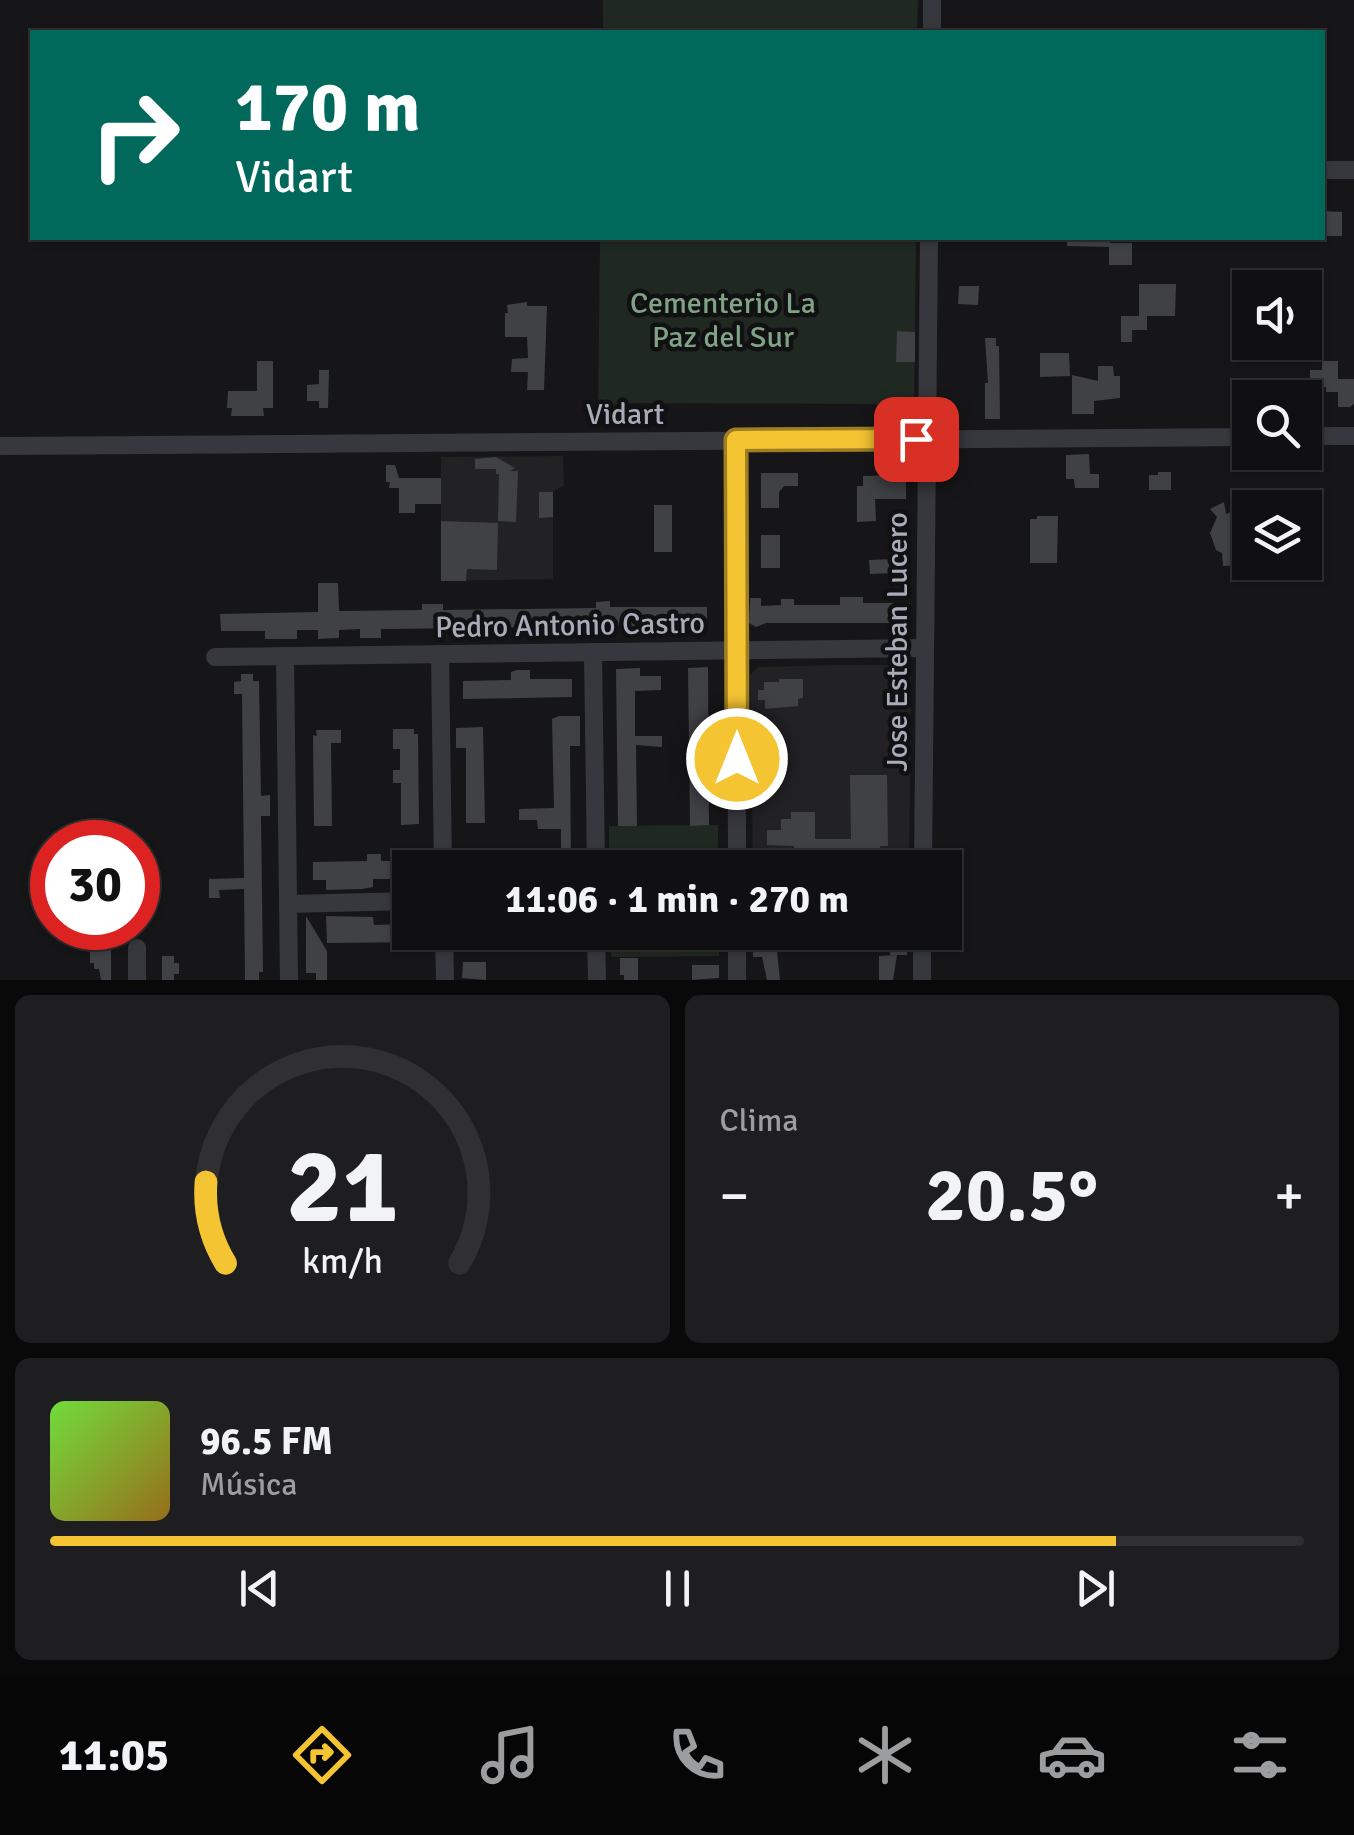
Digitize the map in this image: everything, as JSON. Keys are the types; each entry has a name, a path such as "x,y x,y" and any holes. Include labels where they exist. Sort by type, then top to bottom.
{"street":[{"path":"932,0 932,30"},
{"path":"1325,170 1353,170"},
{"name":"Jose Esteban Lucero","path":"923,850 930,240"},
{"path":"1322,436 1354,436"},
{"name":"Vidart","path":"0,446 1232,437"},
{"path":"736,440 737,850"},
{"name":"Pedro Antonio Castro","path":"216,657 924,648"},
{"path":"593,652 596,850"},
{"path":"440,654 443,850"},
{"path":"285,656 290,980"},
{"path":"288,904 392,901"},
{"path":"137,980 138,950"},
{"path":"444,950 445,980"},
{"path":"596,950 597,980"},
{"path":"737,950 738,980"},
{"path":"922,950 922,980"}],"shaded area":[{"path":"563,456 564,486 553,491 553,579 441,581 441,457"},
{"path":"903,665 911,672 909,850 753,850 750,675 758,667"}],"green space":[{"path":"603,0 918,0 917,30 603,30"},
{"name":"Cementerio La Paz del Sur","path":"600,240 916,240 914,419 904,420 875,404 629,403 615,407 598,421"},
{"path":"718,825 718,850 609,850 609,826"},
{"path":"611,950 719,950 719,956 611,957"}],"building":[{"path":"1325,211 1342,212 1342,236 1325,236"},
{"path":"1067,240 1132,243 1132,265 1109,265 1109,247 1067,246"},
{"path":"1139,284 1176,284 1175,316 1147,316 1147,330 1132,330 1132,342 1121,342 1121,316 1139,316"},
{"path":"959,286 979,286 978,305 958,304"},
{"path":"527,302 527,306 547,306 544,390 527,390 528,372 511,372 512,359 528,358 527,337 505,337 505,313 507,305"},
{"path":"897,331 915,332 915,362 896,362"},
{"path":"985,338 996,338 999,346 1000,419 985,419"},
{"path":"1040,353 1069,353 1070,376 1040,377"},
{"path":"257,361 273,361 273,408 263,408 264,416 231,416 232,408 227,408 228,391 257,391"},
{"path":"1322,361 1338,361 1338,379 1354,379 1354,404 1338,407 1338,392 1326,392 1322,380 1310,380 1310,370 1322,370"},
{"path":"1098,366 1113,366 1114,376 1120,376 1120,398 1094,401 1094,414 1072,414 1072,375 1098,381"},
{"path":"319,370 329,370 328,408 319,408 319,401 307,401 307,385 319,384"},
{"path":"1089,454 1090,474 1099,474 1099,488 1075,488 1074,479 1066,479 1066,455"},
{"path":"496,457 515,468 510,471 518,471 516,522 498,521 496,469 475,469 475,459"},
{"path":"386,465 395,465 399,478 441,478 441,504 415,504 415,513 399,513 399,488 389,488"},
{"path":"1171,472 1171,490 1149,490 1149,475"},
{"path":"761,473 798,473 798,486 784,486 779,492 779,508 761,508"},
{"path":"906,475 906,499 875,499 876,521 857,522 857,486 863,486 863,476"},
{"path":"539,492 553,492 553,517 539,518"},
{"path":"1224,502 1226,514 1232,512 1232,566 1223,566 1222,553 1216,550 1210,533 1217,517 1210,509"},
{"path":"654,505 672,505 672,552 654,552"},
{"path":"1058,516 1057,563 1030,563 1030,519"},
{"path":"441,521 498,523 497,570 467,569 466,581 441,581"},
{"path":"761,535 780,535 780,568 761,568"},
{"path":"893,559 893,573 870,574 869,560"},
{"path":"318,583 338,583 339,611 422,610 422,604 443,604 443,610 596,608 596,602 610,601 610,607 707,607 707,625 381,629 381,638 360,638 360,629 339,630 339,638 318,639 318,630 297,630 297,639 265,639 265,631 221,631 220,614 318,612"},
{"path":"840,597 863,597 863,603 910,603 910,623 902,632 893,632 893,623 766,623 756,627 749,623 750,598 761,598 761,606 781,605 781,599 794,599 794,605 840,605"},
{"path":"708,667 709,825 690,826 688,668"},
{"path":"640,668 640,676 661,676 661,690 635,691 635,736 662,736 662,747 636,745 637,826 618,826 616,669"},
{"path":"530,670 530,679 572,679 572,697 463,699 463,681 511,680 511,672"},
{"path":"241,674 253,674 253,681 259,681 261,796 270,795 270,816 261,816 263,972 259,972 259,980 245,980 244,889 219,890 220,898 209,898 209,879 244,878 242,694 234,694 234,682 241,681"},
{"path":"803,679 803,698 798,699 798,706 765,709 765,700 758,700 758,690 764,690 764,682"},
{"path":"580,716 580,746 570,746 571,850 561,850 561,829 538,829 537,820 519,820 519,809 554,808 552,719"},
{"path":"483,727 485,823 466,823 466,748 456,748 456,728"},
{"path":"393,729 414,729 414,734 418,734 419,824 401,825 401,783 393,783 393,770 400,770 400,749 393,749"},
{"path":"316,730 341,730 341,743 331,743 332,826 314,826"},
{"path":"850,775 887,775 888,846 880,846 880,850 794,850 794,846 767,845 767,830 781,830 781,819 791,819 791,812 815,812 815,839 851,839"},
{"path":"367,854 381,854 381,861 392,861 392,879 373,879 373,887 362,889 326,890 326,880 313,880 313,862 367,861"},
{"path":"306,916 327,951 327,980 316,980 316,973 306,973"},
{"path":"326,916 373,917 374,925 392,924 392,942 327,943"},
{"path":"90,950 111,950 111,980 101,980 99,969 90,963"},
{"path":"753,950 777,950 780,980 767,980 762,957 753,957"},
{"path":"890,950 907,950 907,955 890,955"},
{"path":"897,955 893,980 879,980 879,956"},
{"path":"162,956 174,956 174,963 179,963 179,974 174,974 174,980 162,980"},
{"path":"620,958 638,958 638,980 624,980 624,975 620,975"},
{"path":"463,962 486,962 486,980 462,978"},
{"path":"692,965 719,965 719,978 692,980"}],"route":[{"path":"737,759 736,440 916,439"}]}
